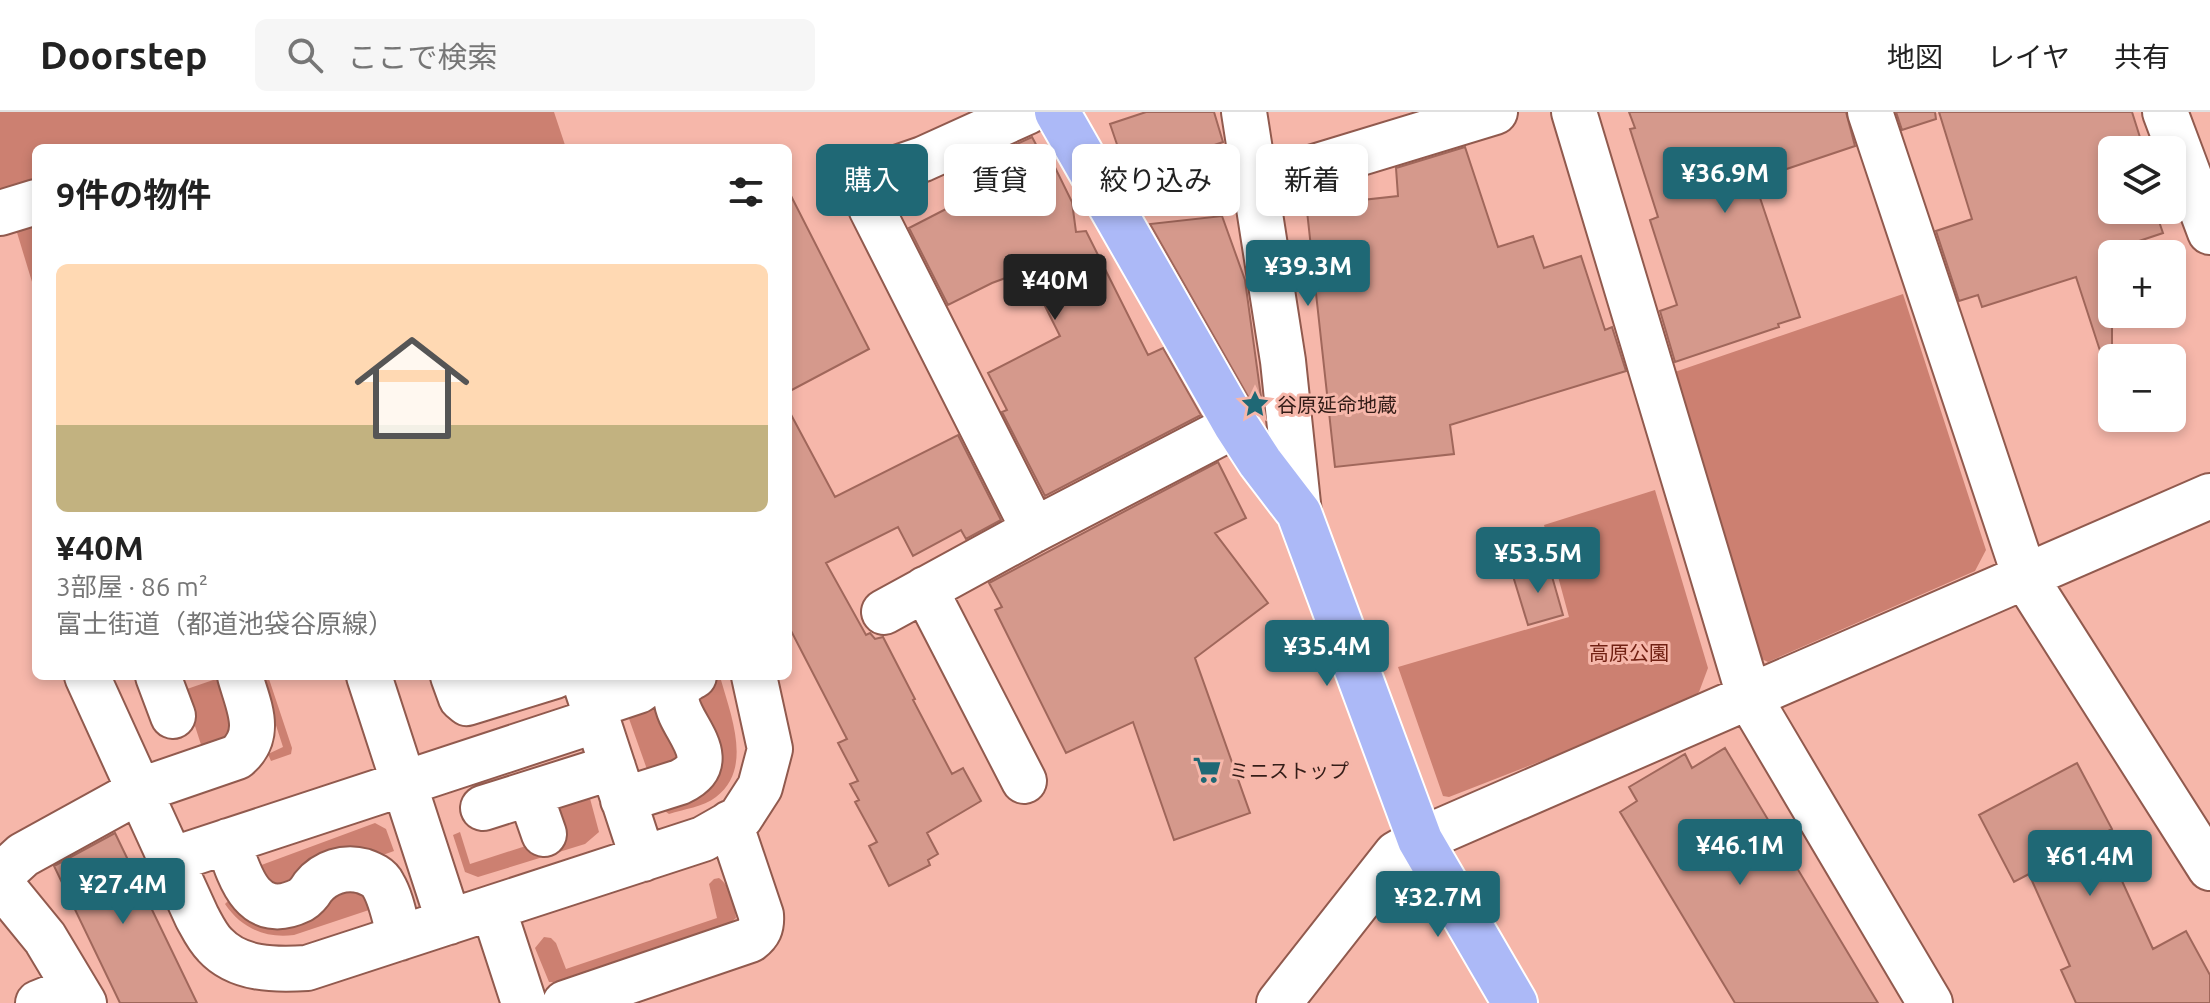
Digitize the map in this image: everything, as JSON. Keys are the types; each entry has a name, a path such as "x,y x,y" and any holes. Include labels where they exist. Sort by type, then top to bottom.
{"main road":[{"path":"1057,112 1236,425 1299,513 1420,840 1515,1003"}],"street":[{"path":"1027,112 923,159 868,178 871,208 1034,530"},
{"path":"1244,112 1283,361 1299,513"},
{"path":"1255,185 1495,112"},
{"path":"1574,112 1750,699 1930,1003"},
{"path":"1870,112 2025,577 2210,868"},
{"path":"2165,112 2210,232"},
{"path":"0,213 32,203"},
{"path":"884,612 1236,425"},
{"path":"1279,1003 1396,854 1420,840 1750,699 2210,496"},
{"path":"925,589 1024,781"},
{"path":"89,680 197,917 215,946 241,961 271,971 307,968 493,908 703,839 740,818 760,787 770,749 755,680"},
{"path":"0,876 23,855 141,790 237,757 248,748 253,723 241,680"},
{"path":"370,680 449,922"},
{"path":"454,680 461,698 467,703 542,680"},
{"path":"171,860 404,783 591,701 638,691 653,680"},
{"path":"483,808 530,794 618,783 680,782 689,777 701,755 676,708 677,695 686,680"},
{"path":"591,701 643,859"},
{"path":"530,794 544,834"},
{"path":"565,1003 750,940 758,934 762,925 761,915 730,823"},
{"path":"228,841 245,887 253,897 264,903 277,905 301,900 325,876 336,871 349,868 375,876 383,884 400,938"},
{"path":"0,883 45,938 66,998"},
{"path":"493,908 524,1003"}],"green space":[{"path":"0,112 554,112 565,144 32,144 32,282 15,226 0,231"},
{"path":"1903,294 1986,550 1975,571 1768,662 1749,653 1666,375"},
{"name":"高原公園","path":"1655,490 1708,668 1699,692 1677,708 1449,797 1443,796 1398,667 1569,617 1544,525"},
{"path":"213,680 225,680 240,733 204,754 185,695 187,689"},
{"path":"261,680 269,680 292,748 291,754 271,761 268,754 283,747"},
{"path":"713,680 721,680 734,725 734,772 716,797 669,814 662,809 680,791 685,708"},
{"path":"654,699 691,751 649,775 627,713"},
{"path":"588,791 599,832 585,844 478,877 465,872 453,835 460,832 470,864 560,835 550,803"},
{"path":"375,823 386,829 394,851 279,892 253,868"},
{"path":"719,878 729,890 734,907 736,918 729,924 549,982 535,948 544,937 556,943 566,969 717,918 709,884"},
{"path":"347,880 378,907 294,935 274,935 255,930 239,920 225,904 233,896"}],"building":[{"path":"1146,112 1214,112 1223,142 1117,144 1110,124"},
{"path":"1629,112 1846,112 1855,146 1754,180 1800,317 1675,362 1660,311 1677,305 1650,220 1658,217 1630,129 1635,128"},
{"path":"1896,112 1935,112 1936,119 1902,130"},
{"path":"1939,112 2132,112 2140,136 2098,136 2098,224 2160,224 2163,233 2142,240 2098,240 2098,328 2112,328 2112,344 2098,345 2076,277 1982,307 1978,295 1959,301 1936,231 1972,219"},
{"path":"1032,137 1036,144 1017,144"},
{"path":"1465,147 1498,247 1533,236 1544,268 1581,256 1605,330 1612,327 1626,371 1450,425 1454,454 1335,467 1308,216 1368,216 1368,199 1398,196 1396,168"},
{"path":"1056,169 1072,202 1076,232 1086,231 1148,355 1163,348 1201,415 1045,496 1002,412 1007,410 988,373 1060,336 1027,270 948,305 909,228 944,210 944,216 1056,216"},
{"path":"792,198 869,349 792,390"},
{"path":"1222,216 1245,280 1262,404 1254,407 1150,224"},
{"path":"792,416 835,497 958,435 1001,520 966,539 961,530 913,556 898,527 826,563 866,635 870,633 875,639 883,637 952,774 963,768 981,801 927,833 938,854 928,860 930,865 889,886 869,846 877,842 855,802 859,800 850,784 858,781 838,743 847,739 792,633"},
{"path":"1218,462 1246,518 1215,533 1268,603 1195,658 1250,813 1174,840 1133,722 1066,753 995,610 1002,607 989,583"},
{"path":"1549,566 1563,615 1528,625 1513,576"},
{"path":"1725,748 1878,1003 1735,1003 1620,812 1637,801 1629,787 1685,754 1692,768"},
{"path":"2077,763 2112,829 2101,835 2153,949 2186,931 2210,975 2210,1003 2076,1003 2061,970 2070,966 2029,874 2014,882 1979,815"},
{"path":"115,833 197,1003 120,1003 54,866"}],"place":[{"name":"谷原延命地蔵","path":"1255,404"},
{"name":"ミニストップ","path":"1207,770"}]}
